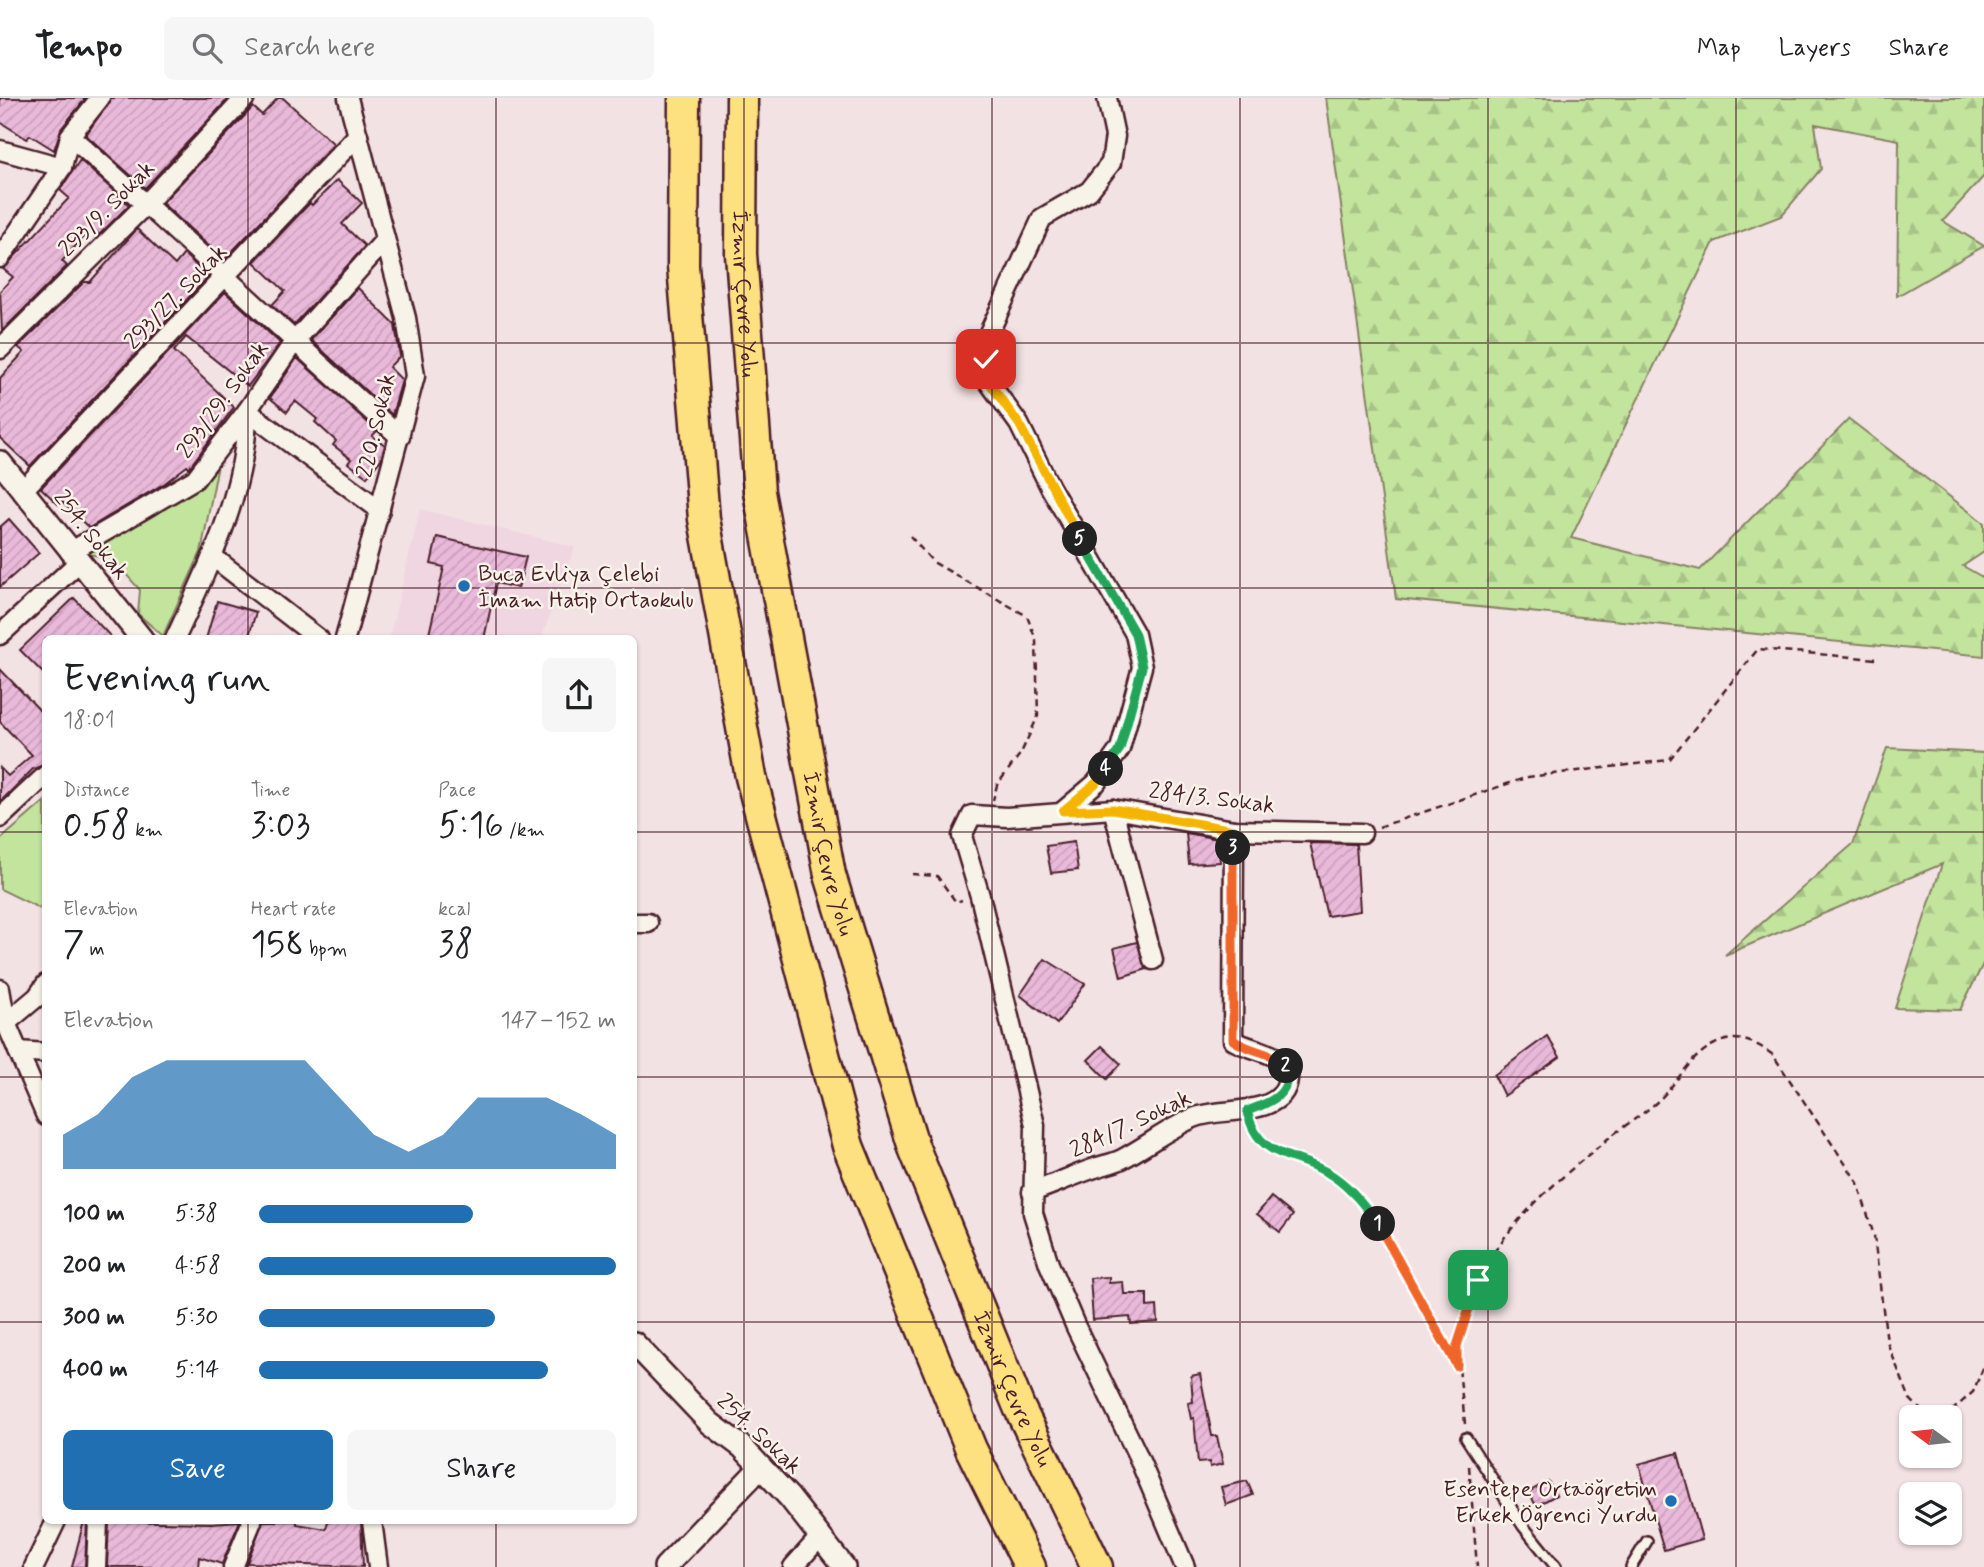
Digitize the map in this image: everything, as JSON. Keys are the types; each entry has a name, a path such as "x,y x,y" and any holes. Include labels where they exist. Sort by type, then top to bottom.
{"highway":[{"path":"684,98 683,266 704,519 751,777 848,1146 971,1449 1030,1567"},
{"name":"İzmir Çevre Yolu","path":"741,98 741,254 760,492 830,875 914,1148 1019,1407 1097,1567"}],"street":[{"path":"0,258 62,167 70,136 100,98"},
{"name":"293/9. Sokak","path":"0,349 146,204 245,98"},
{"name":"220. Sokak","path":"346,635 415,376 406,318 348,98"},
{"path":"1063,811 1096,783 1120,749 1142,667 1135,634 1050,487 1019,424 988,381 987,337 1042,218 1089,191 1111,163 1115,136 1107,98"},
{"name":"293/27. Sokak","path":"24,489 228,276 358,135"},
{"path":"70,136 228,276 294,342 400,437"},
{"path":"0,150 62,167"},
{"name":"293/29. Sokak","path":"0,635 74,557 195,478 247,411 294,342 386,240"},
{"path":"247,411 380,510"},
{"path":"177,635 213,557 247,445 247,411"},
{"name":"254. Sokak","path":"0,462 139,635"},
{"path":"213,557 314,635"},
{"path":"0,818 42,779"},
{"path":"1113,809 1153,960"},
{"name":"284/3. Sokak","path":"988,816 1113,809 1234,830 1362,833"},
{"path":"988,816 972,816 962,836 980,896 1035,1125 1033,1213 1049,1264 1185,1567"},
{"name":"284/7. Sokak","path":"1032,1192 1118,1161 1196,1116 1222,1111 1247,1111 1275,1100 1284,1091 1289,1079 1286,1066 1277,1057 1244,1047 1233,1040 1234,830"},
{"path":"0,989 3,1025 18,1051 42,1107"},
{"path":"3,1025 42,990"},
{"path":"18,1051 42,1053"},
{"name":"254. Sokak","path":"637,1346 710,1423 742,1447 761,1467 844,1567"},
{"path":"665,1567 761,1467"},
{"path":"34,1567 55,1524"},
{"path":"96,1567 98,1524"},
{"path":"233,1567 251,1524"},
{"path":"372,1524 378,1567"},
{"path":"793,1567 820,1537"}],"lane":[{"path":"1466,1438 1523,1526 1556,1567"},
{"path":"1631,1567 1647,1541"}],"path":[{"path":"911,536 933,562 1027,616 1036,640 1038,716 1021,753 997,785 988,816"},
{"path":"1362,833 1528,777 1669,760 1758,649 1876,659"},
{"path":"912,874 937,877 956,902 980,896"},
{"path":"1477,1567 1457,1346 1464,1317 1495,1248 1545,1195 1604,1142 1659,1100 1684,1069 1713,1044 1731,1038 1757,1042 1773,1055 1858,1183 1874,1236 1887,1342 1910,1399 1923,1412 1935,1415 1954,1409 1973,1392 1984,1366"},
{"path":"1247,1111 1250,1127 1266,1149 1304,1161 1334,1177 1356,1195 1383,1230 1418,1301 1457,1366"}],"shaded area":[{"path":"420,509 575,547 542,635 390,635"}],"green space":[{"path":"1326,98 1984,98 1984,176 1943,221 1984,246 1897,296 1899,140 1815,124 1821,169 1781,216 1714,242 1571,538 1700,570 1849,419 1984,523 1984,552 1963,566 1984,578 1984,656 1396,599"},
{"path":"217,470 201,552 163,635 138,614 140,590 112,558 87,554"},
{"path":"1887,748 1984,753 1984,962 1960,1010 1895,1008 1942,864 1725,955 1853,844"},
{"path":"42,804 42,910 0,889 0,840"}],"building":[{"path":"0,98 86,98 61,129 54,150 30,135 27,139 0,122"},
{"path":"111,98 229,98 145,188 86,135"},
{"path":"278,98 283,98 334,144 224,260 162,203 253,107 262,115"},
{"path":"80,160 129,205 99,235 92,228 62,261 67,266 2,331 0,291 13,277 3,269 69,198 60,190"},
{"path":"337,180 362,203 342,224 365,246 294,325 272,305 285,291 254,262 310,203 312,205"},
{"path":"137,229 175,265 184,254 208,277 30,466 0,438 0,378 24,352 18,347 84,282 90,282"},
{"path":"358,288 395,325 400,356 389,367 402,380 392,415 311,340"},
{"path":"225,292 280,343 248,386 186,337 174,351 234,407 189,468 187,466 165,483 89,528 61,501 58,504 41,488"},
{"path":"297,358 377,431 372,436 385,445 381,459 367,477 348,463 351,459 333,445 336,441 315,422 317,419 295,401 287,412 270,398"},
{"path":"9,519 39,553 0,587 0,527"},
{"name":"Buca Evliya Çelebi İmam Hatip Ortaokulu","path":"437,537 526,557 518,588 496,583 485,635 429,635 444,567 431,564"},
{"path":"74,598 109,635 42,635 42,672 20,650"},
{"path":"217,601 256,612 249,635 207,635"},
{"path":"0,669 42,713 42,766 33,769 0,802 0,768 8,776 32,755 0,722"},
{"path":"1186,833 1218,839 1220,862 1189,864"},
{"path":"1074,842 1078,870 1051,873 1046,846"},
{"path":"1310,843 1356,844 1360,911 1327,916"},
{"path":"1137,942 1147,969 1121,977 1114,948"},
{"path":"1045,959 1085,984 1057,1024 1020,995"},
{"path":"1547,1036 1560,1057 1504,1096 1494,1075"},
{"path":"1102,1046 1121,1064 1107,1079 1088,1060"},
{"path":"1271,1197 1293,1215 1280,1232 1257,1214"},
{"path":"1109,1277 1109,1283 1123,1282 1124,1294 1147,1294 1147,1307 1157,1306 1158,1322 1131,1324 1130,1317 1093,1320 1090,1278"},
{"path":"1200,1374 1212,1436 1217,1436 1223,1464 1210,1467 1209,1462 1198,1463 1194,1418 1191,1419 1188,1403 1193,1402 1191,1376"},
{"name":"Esentepe Ortaöğretim Erkek Öğrenci Yurdu","path":"1678,1453 1702,1539 1664,1550 1639,1464"},
{"path":"1247,1481 1253,1495 1226,1505 1221,1487"},
{"path":"1548,1481 1556,1495 1536,1506 1529,1492"},
{"path":"83,1524 87,1524 85,1567 72,1567"},
{"path":"109,1524 239,1524 222,1564 199,1557 198,1567 107,1567"},
{"path":"262,1524 297,1524 326,1529 327,1524 361,1524 363,1567 247,1563"}],"place":[{"name":"Buca Evliya Çelebi İmam Hatip Ortaokulu","path":"464,586"},
{"name":"Esentepe Ortaöğretim Erkek Öğrenci Yurdu","path":"1671,1501"}],"route":[{"path":"986,359 988,381 1019,424 1050,487 1135,634 1142,667 1120,749 1096,783 1063,811 1113,809 1234,830 1231,949 1233,1040 1244,1047 1277,1057 1286,1066 1289,1079 1284,1091 1275,1100 1247,1111 1250,1127 1266,1149 1304,1161 1334,1177 1356,1195 1383,1230 1418,1301 1457,1366 1457,1346 1464,1317 1478,1280"}]}
